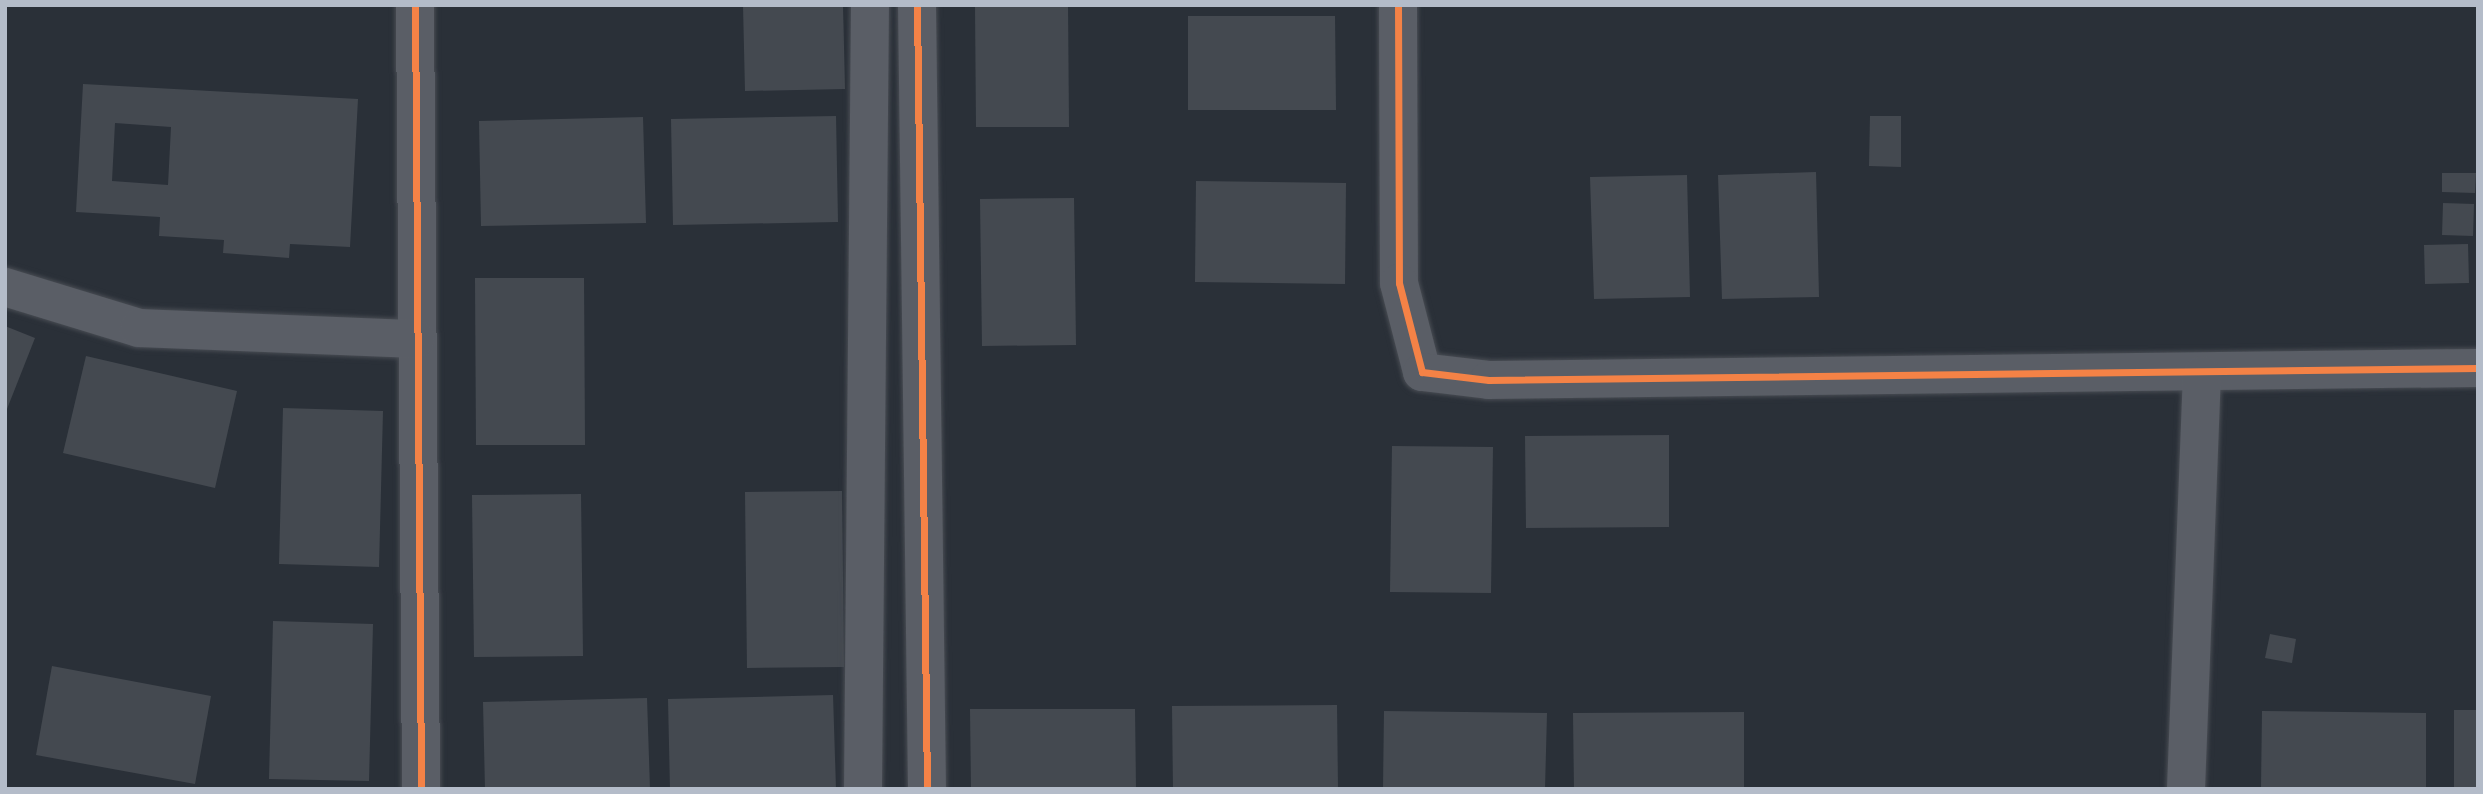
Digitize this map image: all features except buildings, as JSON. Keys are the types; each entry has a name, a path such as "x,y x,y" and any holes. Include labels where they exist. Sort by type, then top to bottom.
{"street":[{"path":"415,5 421,789"},
{"path":"863,789 870,5"},
{"path":"917,5 927,789"},
{"path":"1398,5 1399,283 1422,372 1489,380 2202,374 2478,368"},
{"path":"5,287 139,328 416,338"},
{"path":"2186,789 2202,374"}],"cycle path":[{"path":"415,5 421,789"},
{"path":"917,5 927,789"},
{"path":"1398,5 1399,283 1422,372 1489,380 2478,368"}]}
